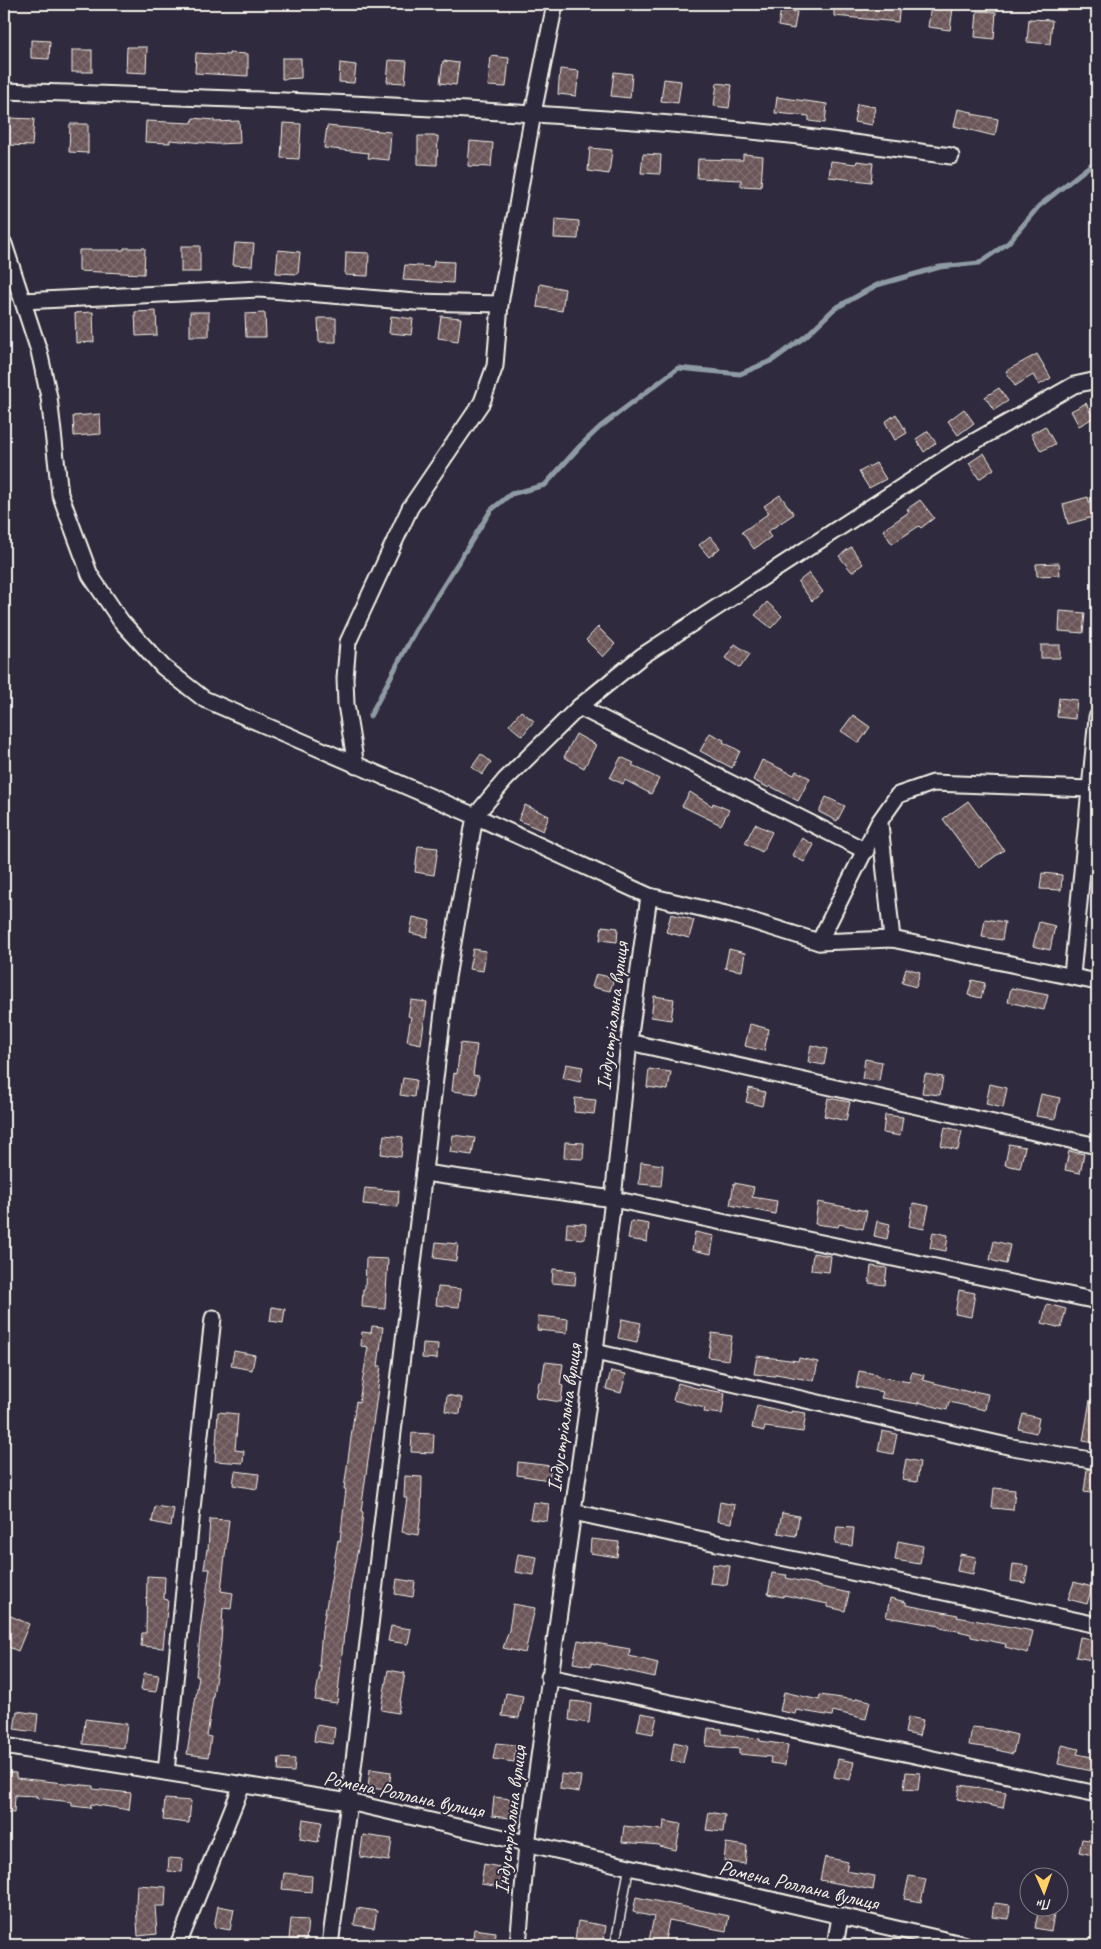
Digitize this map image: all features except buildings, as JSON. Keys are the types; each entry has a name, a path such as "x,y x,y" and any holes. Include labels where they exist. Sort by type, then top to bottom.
{"street":[{"path":"356,766 346,704 345,678 348,642 410,508 482,402 495,366 500,304 533,114 555,4"},
{"path":"4,91 158,96 533,114 763,132 951,156"},
{"path":"4,244 39,351 49,397 60,494 90,575 121,621 162,667 204,700 475,816 649,896 739,917 819,942 892,939 1072,975 1097,982"},
{"path":"23,301 260,289 416,302 500,304"},
{"path":"330,1945 349,1802 447,978 475,816 505,780 579,707 642,656 954,453 1074,385 1097,380"},
{"path":"579,707 866,851"},
{"path":"1072,975 1097,716"},
{"path":"819,942 880,822 898,796 933,783 1090,789"},
{"path":"880,822 892,939"},
{"name":"Індустріальна вулиця","path":"518,1945 527,1844 595,1352 630,1042 649,896"},
{"path":"630,1042 1097,1146"},
{"path":"424,1173 613,1199 1097,1301"},
{"path":"166,1772 213,1318"},
{"path":"595,1352 1012,1447 1097,1461"},
{"path":"573,1512 1097,1625"},
{"path":"549,1677 1097,1794"},
{"name":"Ромена Роллана вулиця","path":"4,1746 349,1802 966,1945"},
{"path":"178,1945 242,1786"},
{"path":"835,1945 840,1917"}],"lane":[{"path":"614,1945 629,1868"}],"waterway":[{"path":"370,716 415,631 491,510 511,494 545,485 600,427 678,368 740,374 773,360 806,336 834,309 877,285 940,267 979,263 1008,243 1039,206 1097,160"}]}
